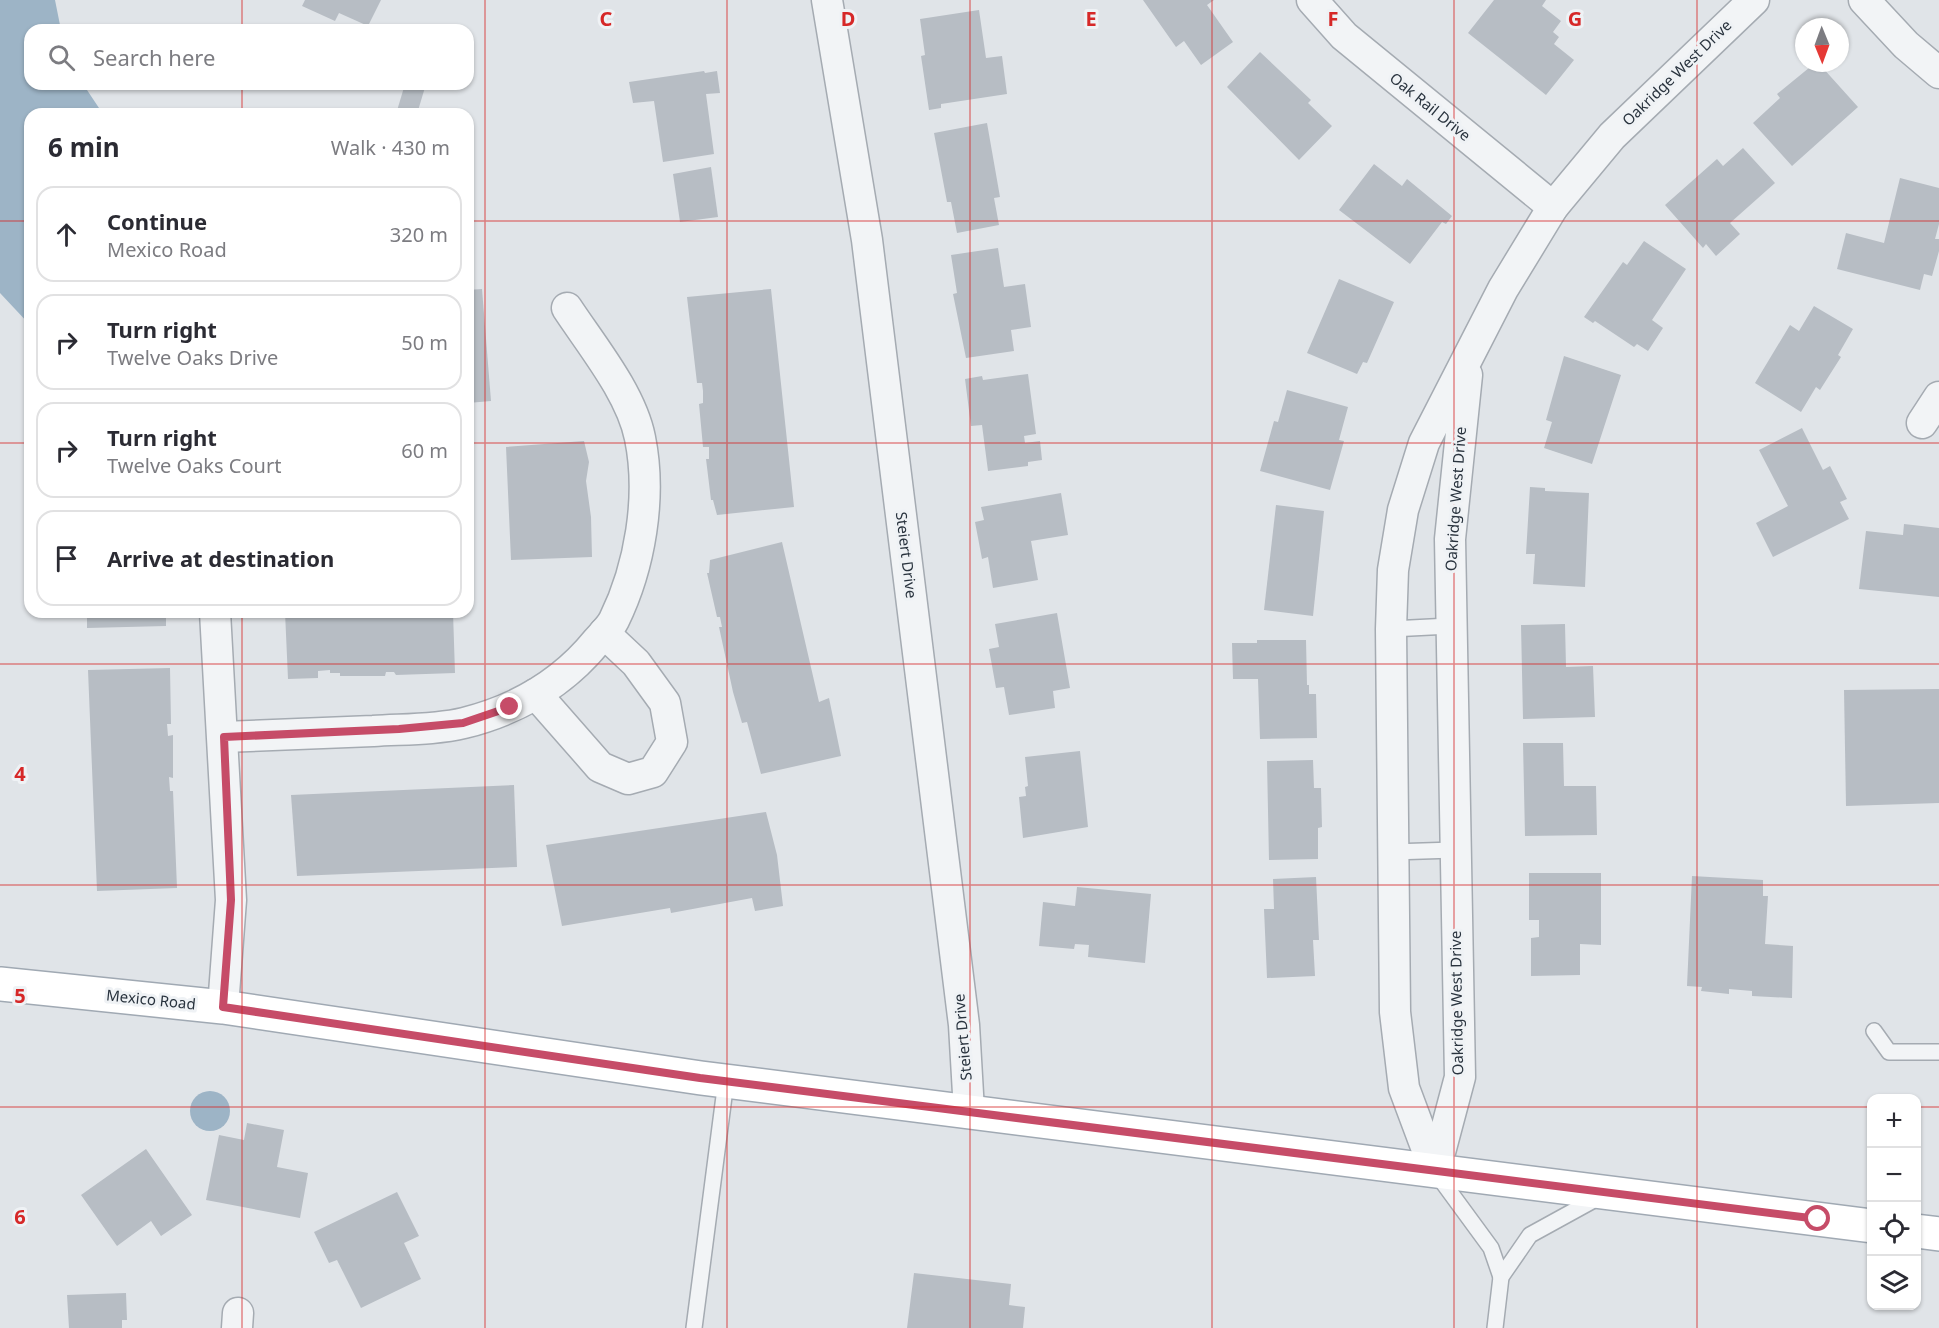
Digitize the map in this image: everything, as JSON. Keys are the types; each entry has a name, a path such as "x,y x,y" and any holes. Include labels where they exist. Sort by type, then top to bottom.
{"main road":[{"name":"Mexico Road","path":"0,984 223,1007 726,1081 1867,1225"},
{"path":"1921,1232 1939,1234"}],"street":[{"name":"Steiert Drive","path":"827,0 867,240 964,1025 969,1111"},
{"name":"Oak Rail Drive","path":"1312,0 1344,36 1553,207"},
{"name":"Oakridge West Drive","path":"1435,1171 1404,1088 1395,1012 1391,629 1394,570 1403,510 1424,443 1503,289 1553,207 1612,136 1754,0"},
{"path":"1864,0 1906,45 1939,73"},
{"path":"224,737 399,729 463,723 510,707 547,689 588,652 613,622 630,576 640,533 645,489 640,437 621,391 567,308"},
{"name":"Oakridge West Drive","path":"1435,1171 1460,1077 1449,539 1468,360"},
{"path":"1922,423 1939,397"},
{"path":"215,618 224,737 231,900 223,1007"},
{"path":"536,694 600,767 628,779 653,772 672,742 666,703 636,663 604,633"}],"lane":[{"path":"1391,629 1450,626"},
{"path":"1392,852 1455,850"},
{"path":"1874,1031 1889,1052 1939,1052"},
{"path":"694,1328 726,1081"},
{"path":"1435,1171 1491,1248 1501,1277 1495,1328"},
{"path":"1501,1277 1530,1236 1608,1193"}],"water":[{"path":"0,0 55,0 60,24 24,24 24,90 87,90 99,108 24,108 24,319 0,293"},
{"path":"210,1091 218,1092 224,1097 229,1103 229,1119 224,1125 218,1130 210,1131 202,1130 196,1125 191,1119 190,1111 191,1103 196,1097 202,1092"}],"building":[{"path":"305,0 381,0 369,24 364,24 339,13 335,21 302,6"},
{"path":"1143,0 1214,0 1207,5 1233,42 1201,65 1184,41 1176,47"},
{"path":"1494,0 1546,0 1542,6 1561,21 1553,32 1559,37 1554,44 1574,60 1546,95 1468,33"},
{"path":"979,10 986,58 1002,56 1007,94 941,104 941,108 929,110 921,56 925,55 920,19"},
{"path":"1260,52 1311,100 1308,103 1332,126 1299,160 1227,87"},
{"path":"704,71 705,73 717,71 720,93 706,94 714,154 663,162 654,101 633,103 629,82"},
{"path":"1804,72 1826,72 1858,107 1792,166 1753,123 1780,98 1777,94"},
{"path":"403,90 424,90 419,108 398,108"},
{"path":"987,123 1000,197 994,198 999,225 957,233 951,202 947,202 934,133"},
{"path":"1743,148 1775,183 1730,223 1740,234 1716,256 1706,244 1703,248 1665,205 1717,159 1723,166"},
{"path":"1374,164 1402,186 1407,179 1452,216 1446,224 1442,222 1410,264 1339,210"},
{"path":"711,167 718,217 680,222 673,174"},
{"path":"1900,178 1939,188 1939,224 1935,239 1939,239 1939,251 1932,276 1924,274 1920,290 1837,269 1846,233 1884,243"},
{"path":"1644,241 1686,269 1652,320 1663,328 1648,351 1637,344 1634,347 1595,321 1593,323 1584,317 1623,262 1627,265"},
{"path":"998,248 1004,287 1025,284 1031,327 1011,330 1014,351 966,358 953,294 957,293 951,255"},
{"path":"1339,279 1394,302 1367,363 1363,362 1357,374 1307,353"},
{"path":"482,289 491,401 474,402 474,290"},
{"path":"771,289 794,507 717,515 713,500 711,500 706,459 709,459 709,447 703,447 699,404 703,403 703,391 702,383 697,383 687,297"},
{"path":"1814,306 1853,329 1838,355 1841,357 1820,390 1816,387 1801,412 1755,383 1790,325 1799,331"},
{"path":"1564,356 1621,375 1592,464 1544,448 1552,422 1546,420"},
{"path":"1028,374 1036,434 1024,436 1025,443 1040,441 1042,460 1028,462 1028,466 988,471 982,425 971,426 965,379 982,376 983,380"},
{"path":"1287,390 1348,407 1339,440 1344,441 1330,490 1260,471 1274,421 1278,422"},
{"path":"1802,428 1823,470 1830,466 1847,499 1840,502 1849,519 1773,557 1756,523 1788,506 1759,450"},
{"path":"584,441 589,462 586,481 591,517 592,557 511,560 506,447"},
{"path":"1530,487 1545,488 1545,491 1589,493 1585,587 1533,584 1535,554 1526,554"},
{"path":"1061,493 1068,535 1031,541 1038,580 993,588 988,557 982,559 975,522 984,520 981,507"},
{"path":"1276,505 1324,511 1313,616 1264,610"},
{"path":"1904,524 1939,528 1939,597 1859,589 1866,531 1903,535"},
{"path":"782,542 819,702 829,698 841,756 761,774 747,722 742,723 733,692 719,627 722,627 720,617 717,617 707,573 709,573 710,560"},
{"path":"1057,613 1070,688 1053,691 1055,708 1009,715 1004,687 996,688 989,649 999,647 995,624"},
{"path":"87,618 166,618 166,626 87,628"},
{"path":"285,618 453,618 455,673 396,675 394,672 386,672 385,676 340,676 340,673 330,673 330,670 318,671 318,678 288,679"},
{"path":"1565,624 1566,667 1593,666 1595,717 1523,719 1521,625"},
{"path":"1257,640 1306,640 1307,685 1309,685 1309,694 1316,694 1317,738 1260,739 1258,679 1233,679 1232,643 1257,643"},
{"path":"170,668 171,724 167,724 168,736 173,735 173,778 169,777 170,791 173,791 177,888 97,891 88,670"},
{"path":"1939,689 1939,803 1846,806 1844,690"},
{"path":"1523,743 1563,743 1564,786 1596,786 1597,835 1525,836"},
{"path":"1080,751 1088,827 1023,838 1019,797 1026,796 1025,787 1028,786 1025,757"},
{"path":"1313,760 1314,788 1321,788 1322,827 1318,828 1318,859 1269,860 1267,761"},
{"path":"514,785 517,867 297,876 291,795"},
{"path":"766,812 777,855 783,906 755,911 752,898 671,913 670,908 562,926 546,845"},
{"path":"1529,873 1601,873 1601,945 1580,944 1580,975 1531,976 1531,938 1539,937 1539,920 1529,920"},
{"path":"1692,876 1763,880 1763,896 1768,896 1765,944 1793,946 1792,998 1752,996 1752,991 1729,989 1729,994 1701,991 1702,987 1687,986"},
{"path":"1316,877 1319,940 1313,940 1315,976 1267,978 1264,909 1274,909 1273,879"},
{"path":"1077,887 1151,894 1145,963 1088,957 1089,945 1075,944 1074,949 1039,946 1043,902 1075,906"},
{"path":"247,1123 284,1130 277,1167 308,1173 300,1218 206,1200 219,1135 244,1140"},
{"path":"146,1149 192,1215 161,1236 151,1221 117,1246 81,1195"},
{"path":"397,1192 419,1236 404,1243 421,1279 361,1308 337,1260 329,1263 314,1232"},
{"path":"914,1273 1011,1284 1009,1305 1025,1307 1023,1328 907,1328"},
{"path":"126,1293 127,1320 122,1320 122,1328 69,1328 67,1295"}],"route":[{"path":"510,707 463,723 399,729 224,737 231,900 223,1007 700,1078 1818,1219"}]}
